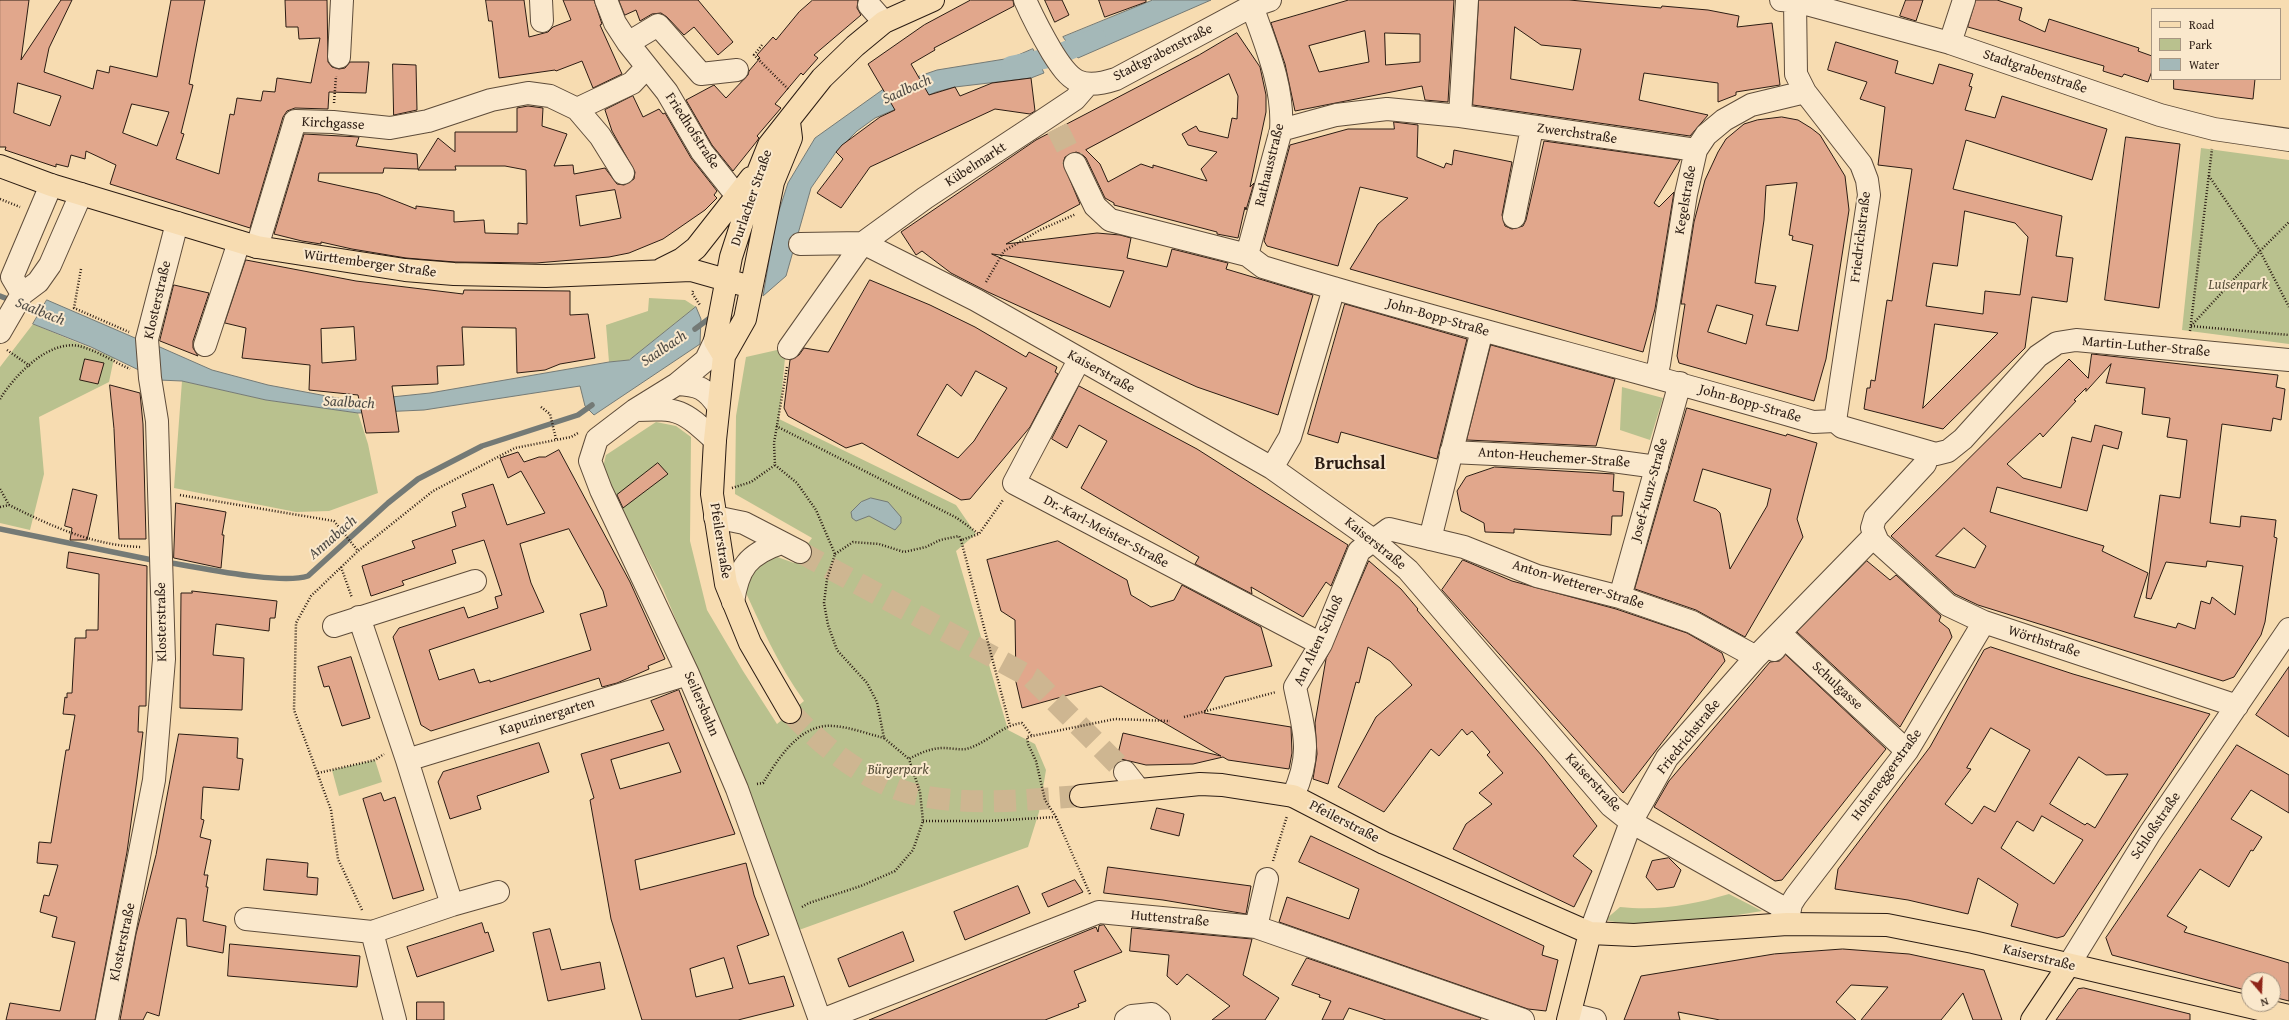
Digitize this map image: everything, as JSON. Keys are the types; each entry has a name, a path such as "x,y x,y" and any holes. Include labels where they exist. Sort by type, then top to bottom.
{"main road":[{"name":"Durlacher Straße","path":"734,283 731,257 759,170 769,145 789,122 822,78 855,46 884,22 933,0"},
{"name":"Durlacher Straße","path":"734,283 757,262 773,182 791,138 789,122"},
{"name":"Württemberger Straße","path":"0,166 51,185 248,244 405,270 454,274 546,276 659,270 691,270 734,283"},
{"path":"659,270 682,259 696,248 759,170"},
{"name":"Pfeilerstraße","path":"718,343 745,319 746,314 734,283"},
{"name":"Pfeilerstraße","path":"734,283 718,343 718,406 712,494 715,517 726,584 763,667 790,712"},
{"name":"Pfeilerstraße","path":"1081,796 1200,784 1222,785 1293,796 1384,843 1590,932"},
{"name":"Kaiserstraße","path":"1590,932 1634,935 1787,924 1888,925 1973,942 2068,966 2289,1016"},
{"name":"Friedrichstraße","path":"1569,1017 1590,932"},
{"name":"Schloßstraße","path":"2032,1020 2068,966"}],"street":[{"path":"339,57 342,0"},
{"name":"Friedhofstraße","path":"606,0 615,23 628,43 646,68 667,92 702,152 737,196"},
{"path":"1025,0 1038,29 1066,74 1088,84"},
{"path":"1460,116 1467,0"},
{"name":"Stadtgrabenstraße","path":"1788,0 1950,43 2160,115 2214,129 2289,140"},
{"name":"Friedrichstraße","path":"1788,0 1796,74 1805,92 1861,164 1867,180 1869,196 1834,421"},
{"path":"1950,43 1964,0"},
{"name":"Stadtgrabenstraße","path":"1088,84 1102,83 1116,79 1261,3"},
{"name":"Rathausstraße","path":"1247,255 1281,130 1280,101 1261,3"},
{"path":"869,5 884,22"},
{"path":"628,43 658,25 701,74 737,70"},
{"path":"623,173 600,136 577,109 632,83 646,68"},
{"name":"Kübelmarkt","path":"790,348 863,243 925,198 1053,122 1088,84"},
{"name":"Kegelstraße","path":"1656,376 1686,194 1696,150 1706,136 1724,120 1751,105 1805,92"},
{"name":"Kirchgasse","path":"248,244 295,122 333,122 390,128 428,121 490,100 528,94 550,96 577,109"},
{"name":"Zwerchstraße","path":"1281,130 1336,115 1387,109 1460,116 1532,128 1696,150"},
{"path":"1514,217 1532,128"},
{"name":"John-Bopp-Straße","path":"1075,164 1095,206 1110,220 1247,255 1264,267 1334,288 1482,330 1656,376 1813,422 1834,421"},
{"path":"22,294 12,277 51,185"},
{"path":"4,335 22,294 38,282 50,264 81,194"},
{"name":"Klosterstraße","path":"107,1020 154,780 164,659 157,421 150,378 147,337 177,223"},
{"path":"800,244 863,243"},
{"name":"Kaiserstraße","path":"863,243 976,300 1079,360 1272,468 1373,540 1408,570 1611,806 1630,822 1780,906 1787,924"},
{"path":"205,345 248,244"},
{"path":"1272,468 1290,437 1334,288"},
{"path":"1430,539 1482,330"},
{"name":"Martin-Luther-Straße","path":"1928,453 1936,454 1948,451 1963,439 2038,356 2056,343 2076,340 2138,344 2187,351 2289,360"},
{"name":"Seilersbahn","path":"718,343 706,360 676,384 635,410 597,439 590,462 601,490 688,674 737,789 821,1020"},
{"path":"1014,483 1079,360"},
{"name":"Josef-Kunz-Straße","path":"1620,597 1680,383"},
{"path":"676,384 691,385 709,392 718,406"},
{"path":"635,410 668,409 689,416 715,440"},
{"path":"1834,421 1842,427 1928,453 1924,464 1875,518 1872,528 1874,536"},
{"name":"Anton-Heuchemer-Straße","path":"1451,452 1598,459 1657,467"},
{"name":"Dr.-Karl-Meister-Straße","path":"1014,483 1321,644"},
{"path":"715,517 744,523 791,548 766,548 748,560 736,581 733,602"},
{"name":"Anton-Wetterer-Straße","path":"1373,540 1389,529 1464,547 1537,576 1620,597 1692,622 1762,652"},
{"name":"Friedrichstraße","path":"1590,932 1630,822 1667,758 1762,652 1874,536"},
{"name":"Wörthstraße","path":"1874,536 1948,605 1984,622 2237,706"},
{"name":"Am Alten Schloß","path":"1293,796 1301,778 1306,744 1295,687 1321,644 1360,551 1373,540"},
{"path":"334,626 476,581"},
{"path":"359,617 404,752 452,905"},
{"name":"Hoheneggerstraße","path":"1787,924 1791,904 1796,896 1907,751 1984,622"},
{"name":"Schloßstraße","path":"2068,966 2150,833 2288,634"},
{"name":"Schulgasse","path":"1762,652 1774,650 1784,636 1907,751"},
{"name":"Kapuzinergarten","path":"404,752 688,674"},
{"path":"1126,772 1139,790"},
{"path":"1256,928 1267,879"},
{"path":"246,919 370,931 498,892"},
{"name":"Huttenstraße","path":"821,1020 1099,912 1256,928 1523,1020"},
{"path":"370,931 395,1020"},
{"path":"1126,1020 1132,1016 1152,1014 1159,1020"},
{"path":"1569,1017 1595,1020"}],"path":[{"path":"762,45 754,55 802,104"},
{"path":"333,122 336,70 339,57"},
{"path":"2191,326 2214,129"},
{"path":"2209,176 2260,251 2289,307"},
{"path":"976,300 1004,251 1040,230 1095,206"},
{"path":"2191,326 2260,251 2289,222"},
{"path":"81,269 74,308 124,331 147,337"},
{"path":"2191,326 2289,335"},
{"path":"4,335 30,366"},
{"path":"0,399 7,388 30,366 49,351 67,345 80,347 150,378"},
{"path":"790,348 784,390 776,426 774,443 775,465 797,483 816,510 835,554"},
{"path":"541,407 550,414 556,440"},
{"path":"776,426 957,518 979,534"},
{"path":"370,931 358,899 338,859 331,810 294,710 296,624 310,596 358,551 433,491 475,467 515,448 571,437"},
{"path":"712,494 751,482 775,465"},
{"path":"961,540 979,534 1014,483"},
{"path":"0,489 9,506"},
{"path":"159,492 334,521 358,551"},
{"path":"0,506 9,506 61,531 90,539 132,547 161,559"},
{"path":"884,738 877,702 867,682 837,650 828,625 824,603 826,579 835,554 853,542 879,544 904,552 926,547 940,540 959,536 1010,726"},
{"path":"341,566 359,617"},
{"path":"1184,717 1295,687"},
{"path":"1099,912 1056,817 1045,800 1036,761 1028,744 1027,737 1115,719 1170,721"},
{"path":"909,758 930,750 943,748 965,749 987,740 1010,726 1022,723 1032,736"},
{"path":"762,783 780,756 795,742 813,729 832,726 884,738 909,758 920,792 924,821 913,850 895,871 860,886 809,903 785,918"},
{"path":"318,773 404,752"},
{"path":"1267,879 1293,796"},
{"path":"924,821 989,821 1056,817"}],"green space":[{"name":"Luisenpark","path":"2201,148 2289,160 2289,344 2182,330"},
{"path":"649,298 685,300 696,307 629,360 609,362 606,325 648,311"},
{"path":"33,324 114,358 109,382 39,417 44,474 30,530 0,523 0,367"},
{"name":"Bürgerpark","path":"786,348 779,419 956,505 976,534 956,551 1008,730 1035,744 1046,770 1039,812 1028,847 799,930 698,672 663,589 602,471 606,455 656,422 676,426 691,437 690,541 707,610 743,671 777,724 804,701 778,659 742,584 750,565 772,555 794,563 812,538 735,494 736,416 746,357"},
{"path":"182,381 266,400 358,413 368,444 378,493 329,511 296,512 174,488"},
{"path":"1622,387 1663,398 1650,440 1620,430"},
{"path":"375,760 382,782 339,796 332,770"},
{"path":"1729,894 1762,911 1704,921 1664,925 1644,925 1605,920 1620,907 1662,908 1689,904"}],"water":[{"path":"1153,0 1211,0 1078,58 1063,37"},
{"path":"1033,49 1044,73 1031,78 955,87 936,92 875,118 857,131 836,152 811,188 786,276 763,296 776,220 788,183 815,138 885,88 937,70 1011,58"},
{"path":"47,300 142,341 143,372 91,347 33,324"},
{"path":"696,307 701,319 700,344 594,415 585,406 580,386 424,410 358,413 266,400 182,381 159,380 153,344 212,370 268,385 353,401 430,393 609,362 629,360"},
{"path":"871,498 888,502 901,517 901,523 895,530 869,516 856,521 852,518 851,512 861,502"}],"building":[{"path":"0,0 29,0 21,60 61,0 72,0 49,48 44,72 93,89 97,70 109,73 110,66 157,77 171,0 205,0 189,84 193,85 181,133 184,134 176,159 219,174 230,114 234,115 237,98 261,101 263,91 275,92 277,78 311,83 320,38 299,39 298,27 286,27 285,0 327,0 328,62 332,67 339,69 345,68 350,62 369,62 366,93 329,92 328,109 295,108 287,111 283,117 250,228 110,184 116,165 86,151 85,159 71,155 68,167 56,164 56,167 5,150 6,147 0,147","holes":["18,83 61,96 50,126 14,113","132,104 169,112 157,146 123,133"]},
{"path":"486,0 524,0 529,37 548,32 553,27 571,20 563,0 594,0 602,24 600,25 622,74 593,88 582,61 556,71 499,78 492,21 489,21"},
{"path":"619,0 698,0 733,42 718,55 694,27 684,35 667,17 661,13 652,14 640,21 636,10 625,15"},
{"path":"813,0 858,0 857,8 861,15 814,55 818,58 803,75 801,73 775,104 781,108 757,136 759,138 757,141 733,171 712,145 686,100 714,85 726,98 748,75 749,71 760,58 757,55 773,37 776,40 799,12"},
{"path":"971,0 1013,0 1014,6 934,48 935,50 911,64 929,95 955,87 960,96 992,83 1031,78 1035,111 1030,114 995,109 870,167 841,208 817,193 843,159 836,152 842,145 880,117 895,110 868,64 924,25"},
{"path":"1045,0 1062,0 1069,15 1055,22"},
{"path":"1099,0 1146,0 1146,2 1105,17"},
{"path":"1349,0 1454,0 1448,102 1425,100 1422,86 1295,111 1285,64 1271,23","holes":["1365,31 1369,62 1319,72 1309,46","1385,33 1420,34 1420,62 1386,65"]},
{"path":"1479,0 1569,0 1661,8 1662,6 1708,10 1739,16 1737,27 1772,23 1780,85 1736,92 1736,95 1718,102 1718,83 1644,73 1639,100 1708,115 1690,136 1473,105","holes":["1515,27 1541,45 1581,49 1573,90 1511,79"]},
{"path":"1906,0 1923,0 1916,21 1900,16"},
{"path":"1976,0 1997,0 2022,8 2019,20 2045,32 2049,19 2139,48 2138,51 2151,56 2151,74 2148,82 2124,74 2122,77 2103,71 2104,66 1968,27"},
{"path":"1237,33 1260,67 1266,95 1266,112 1250,187 1254,183 1246,210 1245,207 1238,238 1217,234 1217,232 1114,205 1114,203 1105,198 1086,158 1082,154 1076,152 1065,157 1063,163 1080,204 1006,244 1097,233 1120,235 1131,238 1127,258 1167,267 1172,249 1228,263 1226,269 1313,295 1278,415 1197,387 988,292 951,273 922,251 916,255 901,232 1036,140 1199,55","holes":["1229,74 1238,96 1237,119 1232,118 1228,138 1199,131 1196,126 1182,134 1188,145 1217,152 1201,169 1207,181 1153,165 1153,168 1141,164 1108,182 1100,164 1086,150","992,254 1124,271 1110,307"]},
{"path":"1836,42 1898,61 1895,73 1933,84 1939,64 1973,74 1969,86 1972,87 1965,110 1995,118 2002,96 2107,129 2092,180 1966,140 1953,189 2062,216 2056,256 2073,258 2067,302 2032,297 2025,348 1943,429 1864,409 1867,388 1870,388 1871,380 1875,381 1887,300 1892,301 1912,169 1878,165 1885,107 1860,99 1867,82 1828,70","holes":["1965,211 2015,223 2028,237 2020,295 1985,291 1983,314 1926,306 1933,263 1957,266","1935,324 1998,333 1923,408"]},
{"path":"393,64 416,65 417,110 394,115"},
{"path":"2174,80 2255,80 2253,99 2174,89"},
{"path":"633,96 643,117 659,109 663,114 665,113 691,158 717,191 714,195 717,198 705,210 663,239 629,253 609,257 536,263 455,262 406,258 321,242 321,244 302,241 274,234 304,134 359,137 356,146 417,154 418,169 384,168 383,173 319,173 318,181 378,194 416,209 416,206 454,211 454,222 484,220 485,233 518,234 518,223 527,224 526,170 505,166 455,166 456,170 418,170 438,138 455,152 455,132 517,132 517,108 528,106 543,108 542,126 567,134 554,166 573,165 574,174 605,168 617,184 624,185 634,179 635,172 612,131 605,110","holes":["615,190 621,218 580,226 576,196"]},
{"path":"1782,117 1798,120 1811,128 1820,135 1845,176 1849,210 1826,359 1814,401 1679,363 1677,356 1685,304 1681,304 1694,222 1705,180 1726,139 1744,124 1757,120","holes":["1797,183 1789,235 1793,236 1792,240 1813,245 1798,331 1766,325 1776,286 1755,283 1764,220 1766,186","1717,305 1753,315 1746,344 1708,332"]},
{"path":"1394,122 1418,125 1417,157 1444,168 1446,163 1452,165 1454,150 1512,162 1502,215 1505,226 1512,229 1523,226 1526,220 1544,141 1680,160 1654,203 1659,207 1674,192 1655,309 1643,352 1350,269 1378,224 1408,198 1360,187 1338,266 1267,246 1264,241 1290,145 1348,129 1394,129"},
{"path":"2126,137 2180,144 2159,308 2105,300"},
{"path":"246,260 356,281 463,294 464,290 570,291 570,315 588,314 595,358 560,364 545,370 517,373 516,328 462,327 464,365 437,366 438,384 392,386 399,432 366,433 358,395 309,390 310,365 242,358 246,328 225,323","holes":["354,327 356,360 322,363 321,329"]},
{"path":"870,280 930,305 975,327 1026,357 1029,352 1057,367 1055,372 1058,374 1030,427 970,499 961,500 862,443 846,448 788,416 784,408 790,360 799,355 804,348 828,352","holes":["976,371 1007,388 974,441 958,458 917,435 947,384 961,396"]},
{"path":"174,285 209,293 193,341 193,348 198,356 160,341"},
{"path":"1345,304 1467,339 1437,459 1341,432 1338,443 1308,434"},
{"path":"1491,345 1615,379 1596,446 1467,440"},
{"path":"2092,354 2278,375 2276,387 2285,389 2281,420 2273,418 2271,431 2222,424 2210,523 2240,527 2241,516 2276,520 2274,537 2277,538 2265,622 2261,635 2234,677 2223,681 1978,605 1955,594 1891,536 2069,359 2088,378","holes":["2111,364 2106,383 2145,388 2142,414 2170,418 2167,437 2187,440 2180,498 2160,495 2146,598 2151,599 2166,562 2206,567 2207,561 2243,566 2235,615 2212,597 2210,604 2201,601 2195,629 2178,623 2176,628 2134,617 2148,573 2102,551 2104,546 1990,512 1997,487 2087,511 2103,445 2118,449 2122,432 2095,425 2091,442 2072,437 2061,488 2023,478 2007,464 2040,433 2043,437 2076,401 2074,400 2086,388 2086,391","1964,528 1986,546 1975,568 1936,556"]},
{"path":"85,359 104,363 98,384 80,380"},
{"path":"110,385 140,393 143,424 146,539 119,539 114,429"},
{"path":"1079,386 1197,449 1348,545 1331,586 1326,582 1303,617 1251,587 1252,594 1195,564 1199,557 1081,488 1107,441 1079,425 1067,448 1052,439"},
{"path":"1687,408 1786,436 1787,434 1817,443 1797,519 1803,537 1745,637 1696,610 1635,589","holes":["1703,469 1771,489 1767,506 1730,569 1720,513 1716,509 1694,501"]},
{"path":"559,450 630,582 665,659 648,666 649,669 617,683 602,687 599,678 431,731 421,725 393,637 399,628 464,607 468,618 498,608 495,597 502,595 484,540 452,550 456,563 402,581 404,585 371,596 362,566 415,548 412,541 456,526 452,512 466,507 462,494 493,484 507,525 545,513 521,471 508,478 500,458 518,452 524,462 539,457 545,457","holes":["569,529 603,591 607,606 580,614 591,650 490,682 490,680 479,683 474,669 439,680 429,650 544,612 531,583 520,544"]},
{"path":"658,463 668,474 623,508 617,495"},
{"path":"1495,467 1614,474 1613,491 1624,492 1622,516 1612,516 1611,535 1514,529 1514,533 1485,532 1484,523 1461,511 1457,491 1466,477"},
{"path":"73,489 97,495 87,540 70,540 72,528 65,526"},
{"path":"176,503 226,512 222,535 224,535 221,568 174,558"},
{"path":"1058,541 1127,580 1131,595 1151,607 1174,600 1182,585 1261,627 1272,666 1225,677 1204,713 1291,727 1292,753 1289,769 1228,760 1223,757 1193,764 1146,765 1117,758 1123,733 1221,756 1101,686 1022,708 1016,682 1015,620 1001,611 987,560"},
{"path":"69,552 147,566 146,706 139,706 138,732 143,732 137,779 127,852 95,1020 6,1020 10,1003 60,1011 75,942 52,937 57,917 40,912 44,895 49,896 58,865 37,863 39,842 51,843 66,750 69,750 75,715 63,714 65,697 67,698 67,693 72,693 75,638 86,638 86,630 98,630 99,574 67,568"},
{"path":"1463,560 1512,581 1616,609 1687,633 1722,653 1725,661 1623,793 1442,590"},
{"path":"1369,561 1401,589 1418,609 1417,610 1542,756 1597,826 1573,856 1592,871 1574,907 1453,849 1466,824 1492,804 1479,793 1503,773 1487,755 1490,752 1472,731 1467,735 1462,729 1439,756 1431,749 1384,812 1338,787 1376,717 1412,685 1390,661 1368,647 1359,683 1356,682 1328,784 1313,779 1317,754 1315,723 1326,659"},
{"path":"1867,561 1890,580 1896,575 1941,616 1939,621 1949,629 1952,637 1900,727 1797,632"},
{"path":"192,591 277,601 275,618 270,618 269,631 216,624 213,655 244,658 242,710 180,708 181,593 192,593"},
{"path":"1991,647 2073,674 2210,714 2064,936 2057,938 2011,926 2018,904 1978,878 1968,914 1908,900 1835,889 1838,869 1930,747 1984,650","holes":["1991,728 2030,750 1995,812 1984,806 1972,824 1945,804 1971,769 1967,768","2079,757 2106,775 2128,774 2095,828 2087,823 2085,825 2050,804","2042,816 2083,840 2054,884 2001,848 2017,821 2033,831"]},
{"path":"1786,655 1886,749 1782,880 1775,881 1654,807 1669,781 1770,662 1779,661"},
{"path":"351,657 370,718 342,726 329,686 324,687 318,667"},
{"path":"2289,667 2289,737 2256,715"},
{"path":"679,690 735,834 635,860 640,890 746,863 754,895 769,935 737,946 749,984 784,976 794,1006 738,1020 642,1020 611,919 590,800 594,798 581,754 664,730 651,701","holes":["669,743 681,772 620,789 611,760","724,958 733,988 696,997 690,969"]},
{"path":"179,734 238,738 237,758 243,759 239,790 203,787 201,819 204,820 200,837 211,840 204,875 208,875 206,887 208,887 203,921 226,926 223,953 187,946 186,919 177,918 159,1016 147,1012 143,1020 120,1020 136,934 156,855"},
{"path":"539,743 549,772 477,796 481,809 450,819 438,782 443,772"},
{"path":"2237,745 2289,775 2289,813 2251,790 2231,819 2262,837 2253,851 2251,850 2229,887 2200,869 2167,916 2187,927 2184,932 2289,963 2289,1001 2281,999 2281,972 2241,972 2241,989 2112,955 2106,938"},
{"path":"381,793 384,801 395,797 424,890 393,899 363,799"},
{"path":"1157,808 1184,814 1179,836 1151,829"},
{"path":"1311,836 1544,946 1542,955 1558,960 1546,1011 1528,1009 1279,922 1287,897 1349,919 1359,889 1299,862"},
{"path":"1669,858 1681,870 1674,887 1657,890 1646,877 1652,861"},
{"path":"267,859 308,863 307,877 318,878 317,895 264,890"},
{"path":"1108,867 1251,886 1246,914 1163,900 1104,893"},
{"path":"1075,880 1083,892 1048,907 1042,894"},
{"path":"1018,886 1030,913 965,940 954,912"},
{"path":"482,923 485,933 488,932 494,951 417,977 407,947"},
{"path":"1104,925 1122,952 1074,971 1086,1001 1078,1004 1079,1007 1045,1020 869,1020 1096,927 1098,932 1099,926"},
{"path":"1132,928 1252,939 1243,975 1279,998 1265,1020 1212,1020 1230,1006 1187,974 1177,985 1167,976 1169,955 1130,951"},
{"path":"550,929 561,970 600,962 605,989 548,1001 533,933"},
{"path":"903,932 914,961 849,987 838,959"},
{"path":"230,944 360,956 357,987 228,976"},
{"path":"1843,949 1909,954 1984,970 2002,1020 1973,1020 1963,993 1941,1020 1861,1020 1888,987 1851,985 1836,1002 1856,1020 1720,1020 1678,1012 1680,1020 1624,1020 1641,976 1774,954"},
{"path":"1307,958 1481,1018 1480,1020 1386,1020 1349,1008 1343,1020 1322,1020 1331,1001 1319,997 1320,995 1292,985"},
{"path":"2084,988 2190,1014 2190,1020 2056,1020 2078,989"},
{"path":"417,1002 444,1002 444,1020 417,1020"}],"waterway":[{"name":"Saalbach","path":"1011,66 1053,57 1096,38"},
{"name":"Saalbach","path":"0,296 13,301"},
{"name":"Saalbach","path":"21,304 46,313"},
{"name":"Saalbach","path":"695,329 714,315"},
{"name":"Annabach","path":"165,562 259,577 295,578 308,576 388,503 418,479 482,446 578,415 592,405"},
{"name":"Annabach","path":"0,529 157,561"}],"tunnel":[{"path":"1057,128 1075,164"},
{"path":"800,552 1032,678 1125,772"},
{"path":"790,712 811,733 858,770 885,784 907,792 930,797 982,801 1008,801 1081,796"}],"district":[{"name":"Bruchsal","path":"1350,464"}]}
